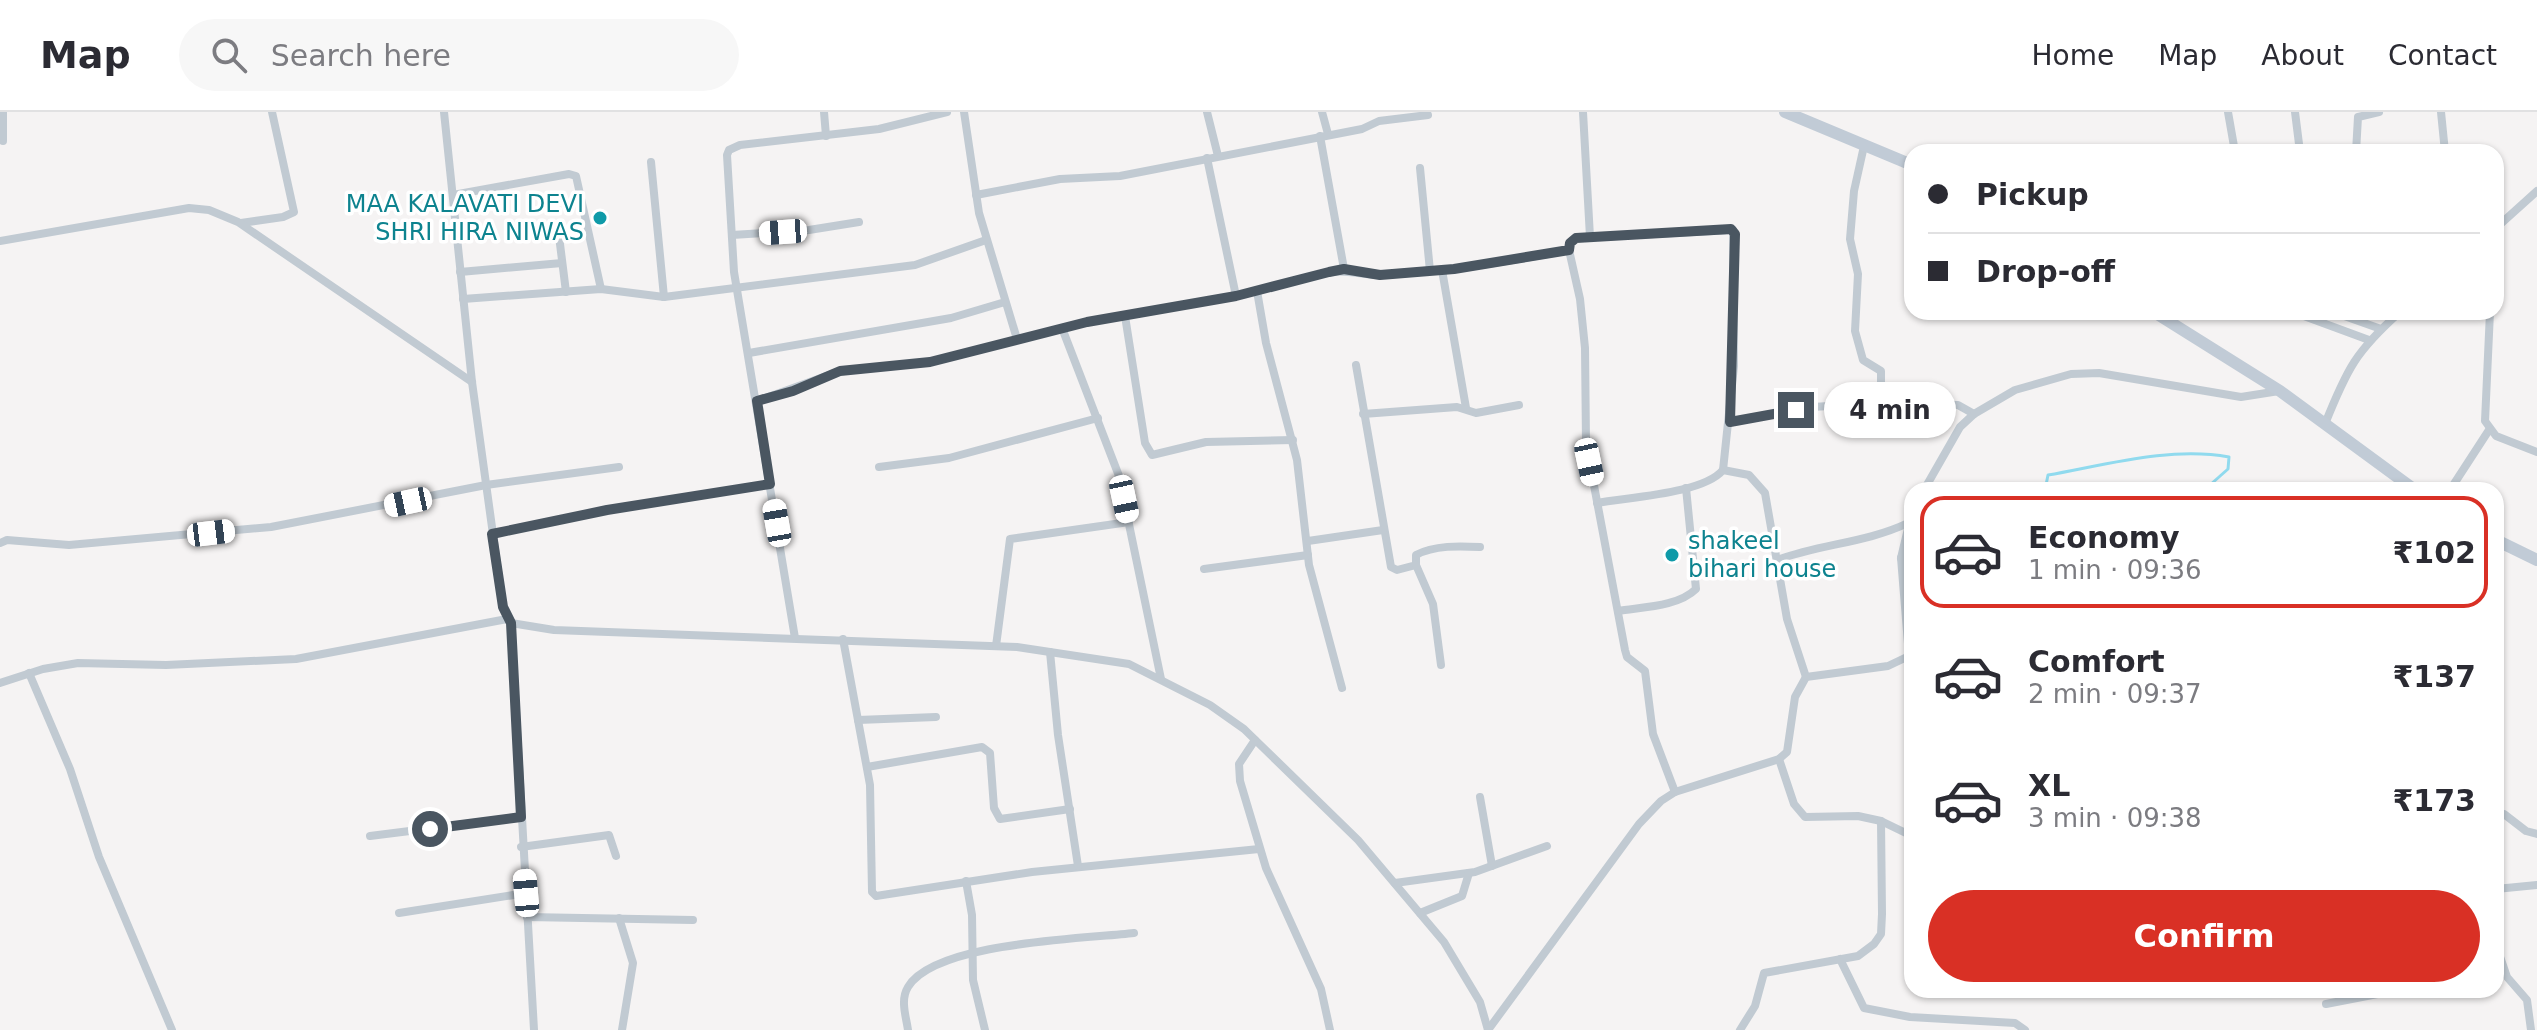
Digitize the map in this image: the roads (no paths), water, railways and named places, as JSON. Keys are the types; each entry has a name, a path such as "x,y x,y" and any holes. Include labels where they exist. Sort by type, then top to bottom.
{"main road":[{"path":"1785,112 1904,162"},
{"path":"2167,320 2280,391 2404,482"},
{"path":"2504,544 2537,560"}],"street":[{"path":"3,112 3,141"},
{"path":"240,223 283,217 294,212 272,112"},
{"path":"444,112 472,382 492,534 509,621 534,1030"},
{"path":"824,112 826,136"},
{"path":"795,638 737,287 729,150 740,145 879,129 947,112"},
{"path":"964,112 986,240 1017,339"},
{"path":"1207,112 1218,156"},
{"path":"1322,112 1344,269"},
{"path":"1583,112 1590,237"},
{"path":"2228,112 2234,144"},
{"path":"2295,112 2299,144"},
{"path":"2356,144 2358,117 2379,112"},
{"path":"2441,112 2444,144"},
{"path":"976,195 1060,179 1120,176 1368,127 1379,116 1428,115"},
{"path":"1864,146 1854,191 1850,239 1858,274 1855,331 1863,360 1881,371 1881,403"},
{"path":"1207,158 1236,296"},
{"path":"651,162 664,297"},
{"path":"1420,168 1430,271"},
{"path":"453,195 569,174 576,176 601,289"},
{"path":"2504,221 2537,191"},
{"path":"0,241 189,208 217,212 240,223 472,382"},
{"path":"732,235 809,230 859,222"},
{"path":"558,228 566,292"},
{"path":"1597,503 1686,488 1717,477 1723,470 1734,366 1733,230 1590,237 1572,240 1569,250 1581,310 1586,443 1597,503 1618,611 1627,657 1645,671 1653,734 1675,792"},
{"path":"463,299 601,289 664,297 915,265 986,240"},
{"path":"757,401 793,391 840,371 908,366 1062,328 1236,296 1344,269 1380,275 1442,270 1569,250"},
{"path":"460,272 562,263"},
{"path":"1442,270 1466,408"},
{"path":"1257,291 1266,343 1293,440 1308,555 1342,688"},
{"path":"749,353 951,318 1005,302"},
{"path":"1125,316 1145,443 1152,455 1206,442 1293,440"},
{"path":"2315,320 2369,340"},
{"path":"2356,320 2381,329"},
{"path":"2325,424 2347,367 2369,340 2391,320"},
{"path":"2490,320 2485,421 2496,436 2537,452"},
{"path":"1062,328 1080,381 1115,461 1161,679"},
{"path":"1356,365 1392,569 1416,565"},
{"path":"1929,482 1960,427 1974,414 2015,390 2084,372 2241,397 2280,391"},
{"path":"1730,422 1812,407 1881,403 1958,405 1974,414"},
{"path":"1363,414 1466,408 1476,413 1519,405"},
{"path":"879,467 949,458 1098,418"},
{"path":"2455,482 2489,430"},
{"path":"0,543 7,540 69,545 271,527 486,485 619,467"},
{"path":"1488,1030 1639,824 1661,801 1675,792 1779,759 1790,744 1795,697 1806,677 1787,619 1765,493 1749,475 1723,470"},
{"path":"492,534 607,510 770,484"},
{"path":"1618,611 1689,596 1696,589 1686,488"},
{"path":"996,646 1010,539 1129,522"},
{"path":"1777,560 1828,544 1876,538 1904,525"},
{"path":"1308,541 1383,530"},
{"path":"1904,543 1901,558 1904,589"},
{"path":"1441,665 1433,604 1416,565 1416,555 1421,551 1454,546 1480,547"},
{"path":"1204,569 1308,555"},
{"path":"0,683 29,673 78,663 166,665 296,659 509,621 554,630 996,646 1129,664 1210,705 1255,740 1358,840 1462,968 1480,1002 1488,1030"},
{"path":"843,639 867,767 873,831 872,892 876,896 1078,866 1259,849"},
{"path":"1050,652 1056,725 1078,866"},
{"path":"1806,677 1904,662"},
{"path":"29,673 70,769 99,857 172,1030"},
{"path":"858,720 936,717"},
{"path":"1255,740 1242,759 1238,773 1259,849 1321,989 1330,1030"},
{"path":"867,767 982,747 990,753 994,808 1000,819 1070,809"},
{"path":"1779,759 1794,804 1805,817 1858,816 1881,821 1904,832"},
{"path":"1480,797 1492,866"},
{"path":"2504,814 2526,831 2537,834"},
{"path":"370,836 521,817"},
{"path":"1740,1030 1755,1006 1764,973 1840,959 1869,950 1881,934 1881,821"},
{"path":"521,847 609,835 616,856"},
{"path":"1395,883 1469,873 1547,846"},
{"path":"1420,913 1462,896 1469,873"},
{"path":"966,881 975,989 985,1030"},
{"path":"2504,888 2537,885"},
{"path":"399,913 526,893"},
{"path":"527,917 693,920"},
{"path":"619,918 633,963 622,1030"},
{"path":"908,1030 904,1005 908,987 931,968 972,951 1134,933"},
{"path":"1840,959 1864,1008 1910,1017 2015,1023 2025,1030"},
{"path":"2504,969 2507,977 2527,1000 2531,1030"},
{"path":"2326,1004 2357,998"}],"waterway":[{"path":"2047,482 2048,475 2161,455 2229,457 2228,469 2213,482"}],"place":[{"name":"MAA KALAVATI DEVI SHRI HIRA NIWAS","path":"600,218"},
{"name":"shakeel bihari house","path":"1672,555"}]}
